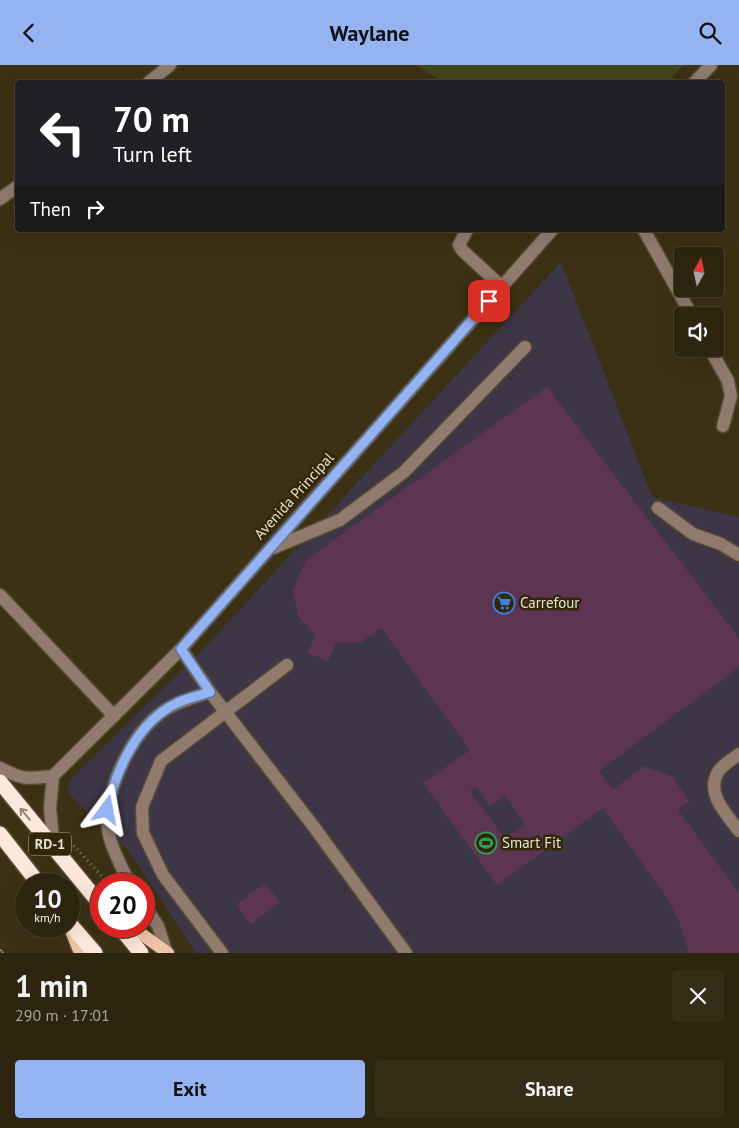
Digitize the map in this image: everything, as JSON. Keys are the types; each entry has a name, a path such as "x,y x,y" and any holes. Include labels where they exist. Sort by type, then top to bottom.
{"highway":[{"name":"RD-1","path":"0,782 90,892"},
{"name":"RD-1","path":"0,834 30,873"},
{"path":"80,936 95,953"},
{"path":"129,938 142,953"}],"main road":[{"path":"74,938 80,953"},
{"path":"147,938 167,952"}],"street":[{"path":"152,80 170,65"},
{"path":"696,80 704,67"},
{"path":"0,199 15,188"},
{"path":"466,232 459,245 462,250 502,287"},
{"name":"Avenida Principal","path":"53,776 181,649 550,232"},
{"path":"645,232 687,307"},
{"path":"268,550 340,520 404,473 525,347"},
{"path":"714,357 728,381 731,396 723,426"},
{"path":"658,508 693,534 721,544 739,555"},
{"path":"0,595 114,716"},
{"path":"181,649 210,692 314,827 406,953"},
{"path":"222,953 163,875 143,833 142,807 161,761 287,665"},
{"path":"124,873 109,834 107,810 113,785 126,757 143,731 158,715 177,703 210,692"},
{"path":"739,753 718,772 714,787 717,801 739,831"},
{"path":"0,768 18,777 29,779 53,776 50,808 54,848"},
{"path":"155,922 167,952"}],"shaded area":[{"path":"561,262 652,497 739,517 739,953 196,953 155,891 155,873 143,873 128,850 95,821 69,794 68,786 72,778 207,645"}],"green space":[{"path":"415,65 683,65 670,80 441,80"}],"building":[{"name":"Carrefour","path":"547,387 739,638 739,667 599,771 613,790 644,766 672,776 689,801 678,810 739,893 739,953 689,953 680,924 669,901 603,808 497,885 423,783 470,750 381,628 360,643 336,643 328,661 308,653 315,634 298,616 293,590 306,560","holes":["476,787 490,806 505,795 525,825 505,839 470,791"]},
{"path":"265,883 280,902 251,924 236,905"}],"place":[{"name":"Carrefour","path":"504,603"},
{"name":"Smart Fit","path":"486,843"}],"route":[{"path":"107,810 113,785 126,757 143,731 158,715 177,703 210,692 181,649 489,301"}]}
